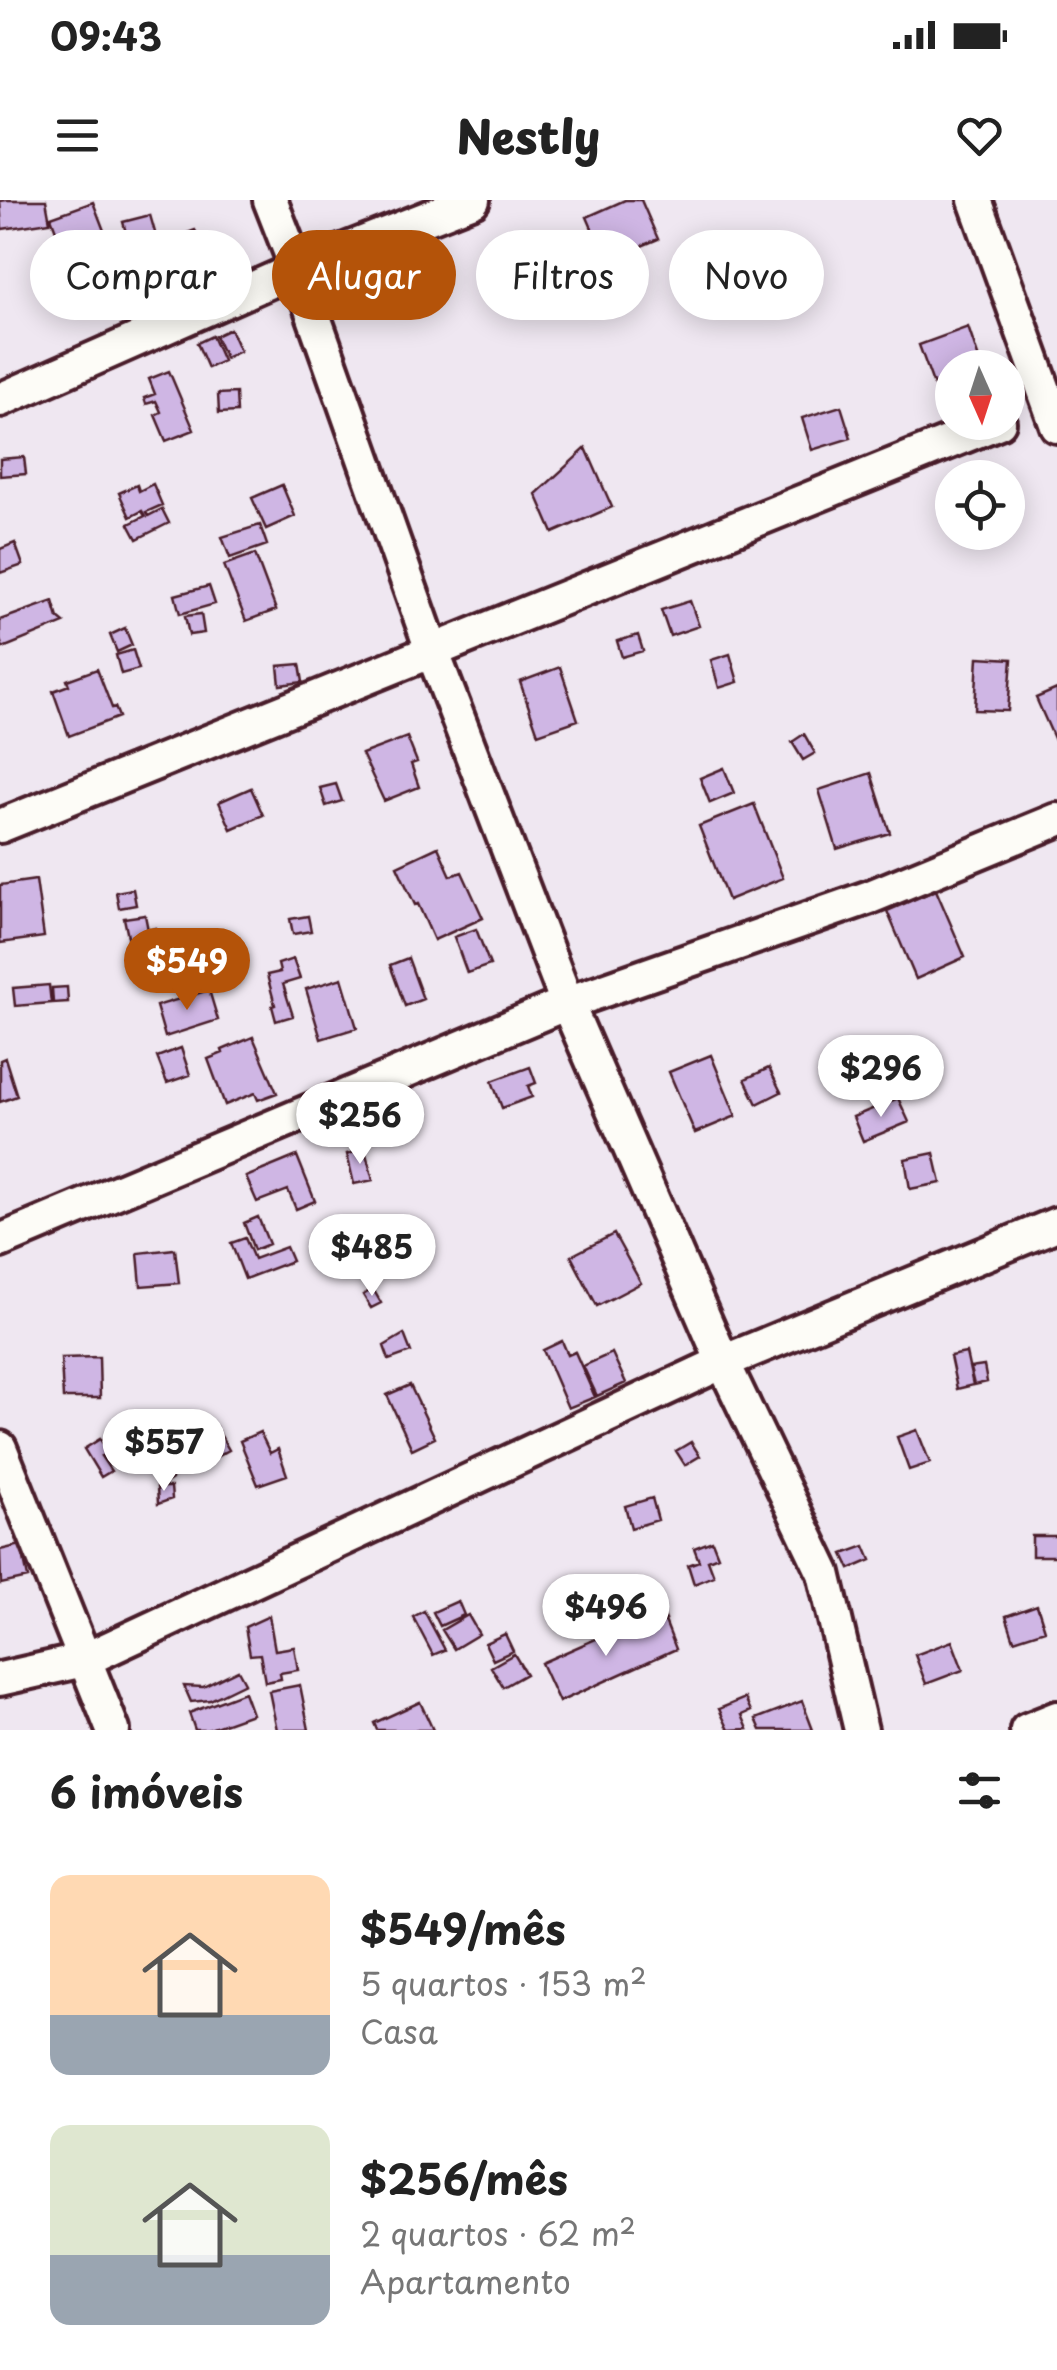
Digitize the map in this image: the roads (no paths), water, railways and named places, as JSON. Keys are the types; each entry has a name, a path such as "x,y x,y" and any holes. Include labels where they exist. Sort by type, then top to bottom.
{"street":[{"path":"270,200 282,230"},
{"path":"396,230 473,200"},
{"path":"975,200 1052,414 1025,417"},
{"path":"0,400 272,280"},
{"path":"315,320 433,653 568,1002 723,1362 824,1572 861,1730"},
{"path":"0,826 955,440"},
{"path":"0,1241 568,1002 870,897 1057,820"},
{"path":"0,1679 84,1660 723,1362 1057,1224"},
{"path":"0,1448 113,1730"},
{"path":"1027,1730 1057,1718"}]}
